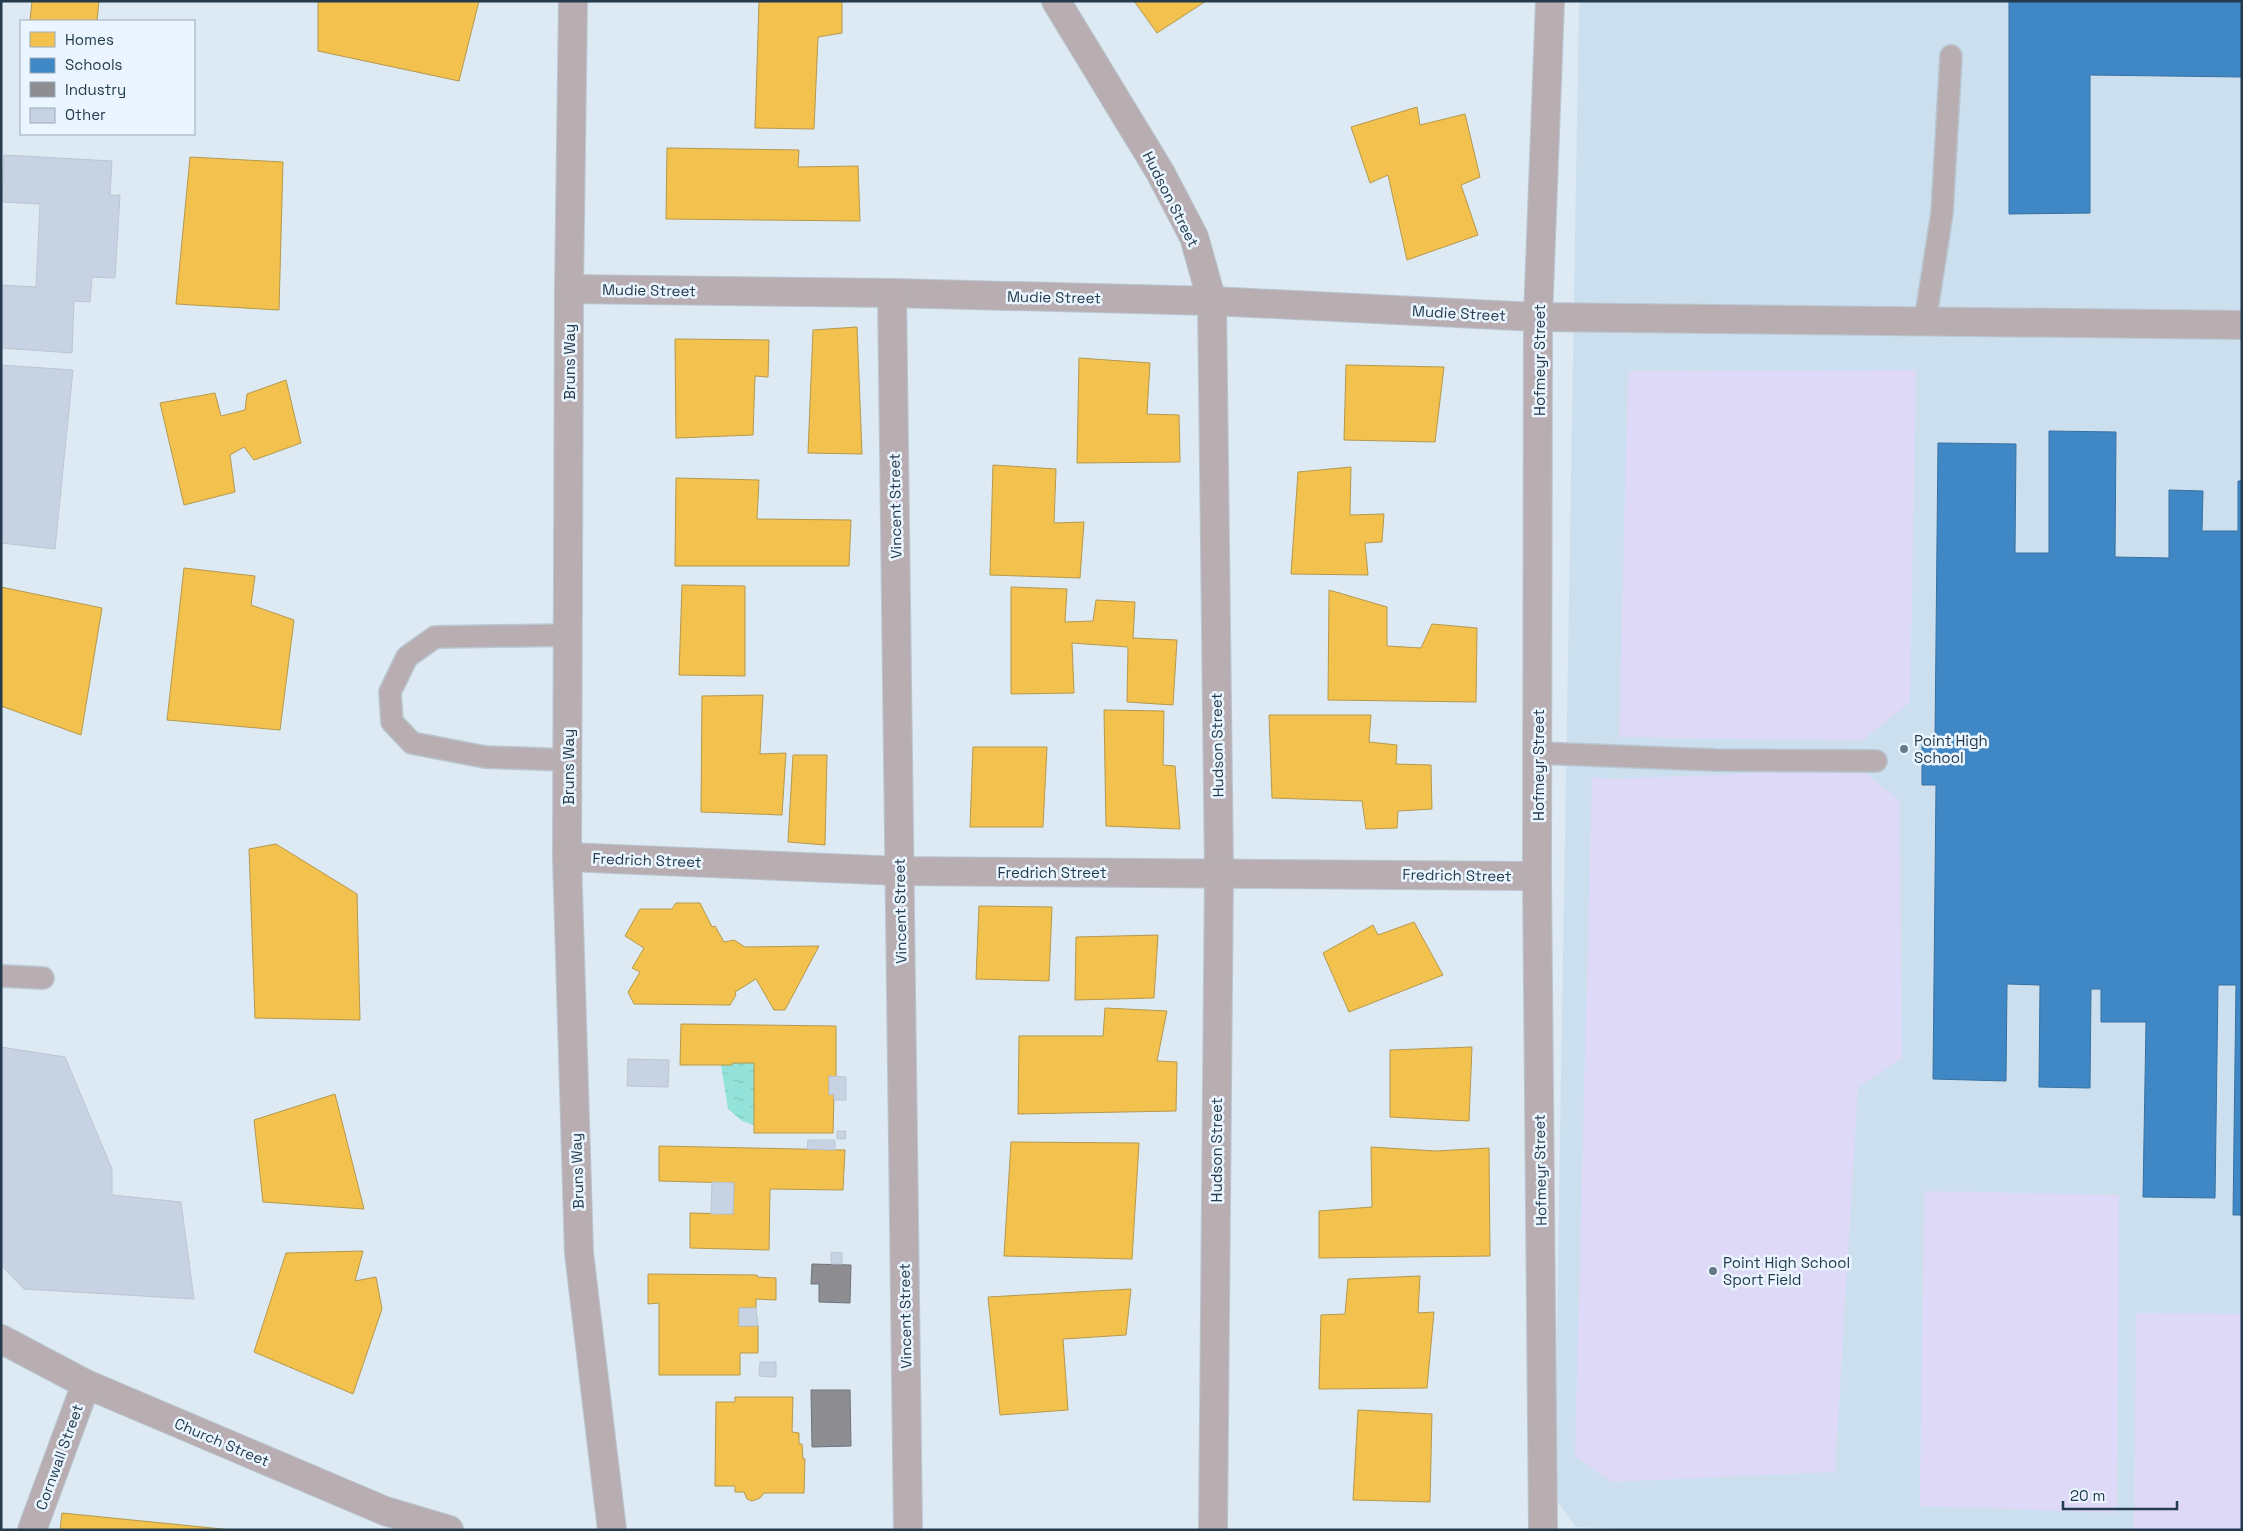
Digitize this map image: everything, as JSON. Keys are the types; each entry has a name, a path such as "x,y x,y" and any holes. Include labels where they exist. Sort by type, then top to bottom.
{"street":[{"name":"Bruns Way","path":"573,1 569,289 568,857 579,1253 612,1530"},
{"name":"Hudson Street","path":"1056,1 1160,172 1194,237 1212,301 1219,872 1213,1530"},
{"name":"Hofmeyr Street","path":"1543,1530 1537,876 1538,317 1550,1"},
{"name":"Mudie Street","path":"569,289 892,293 1212,301 1538,317 2242,325"},
{"name":"Vincent Street","path":"892,293 908,1530"},
{"name":"Fredrich Street","path":"568,857 899,871 1219,872 1537,876"},
{"name":"Church Street","path":"1,1339 86,1384 381,1520 449,1530"},
{"name":"Cornwall Street","path":"32,1530 86,1384"}],"lane":[{"path":"1925,322 1942,212 1951,56"},
{"path":"568,635 435,636 406,657 390,692 392,722 412,743 485,757 568,760"},
{"path":"1538,753 1715,760 1876,761"},
{"path":"1,976 43,978"}],"shaded area":[{"name":"Point High School","path":"1579,1 2242,1 2242,1530 1649,1530 1576,1527 1554,1497"},
{"path":"1916,370 1910,702 1862,741 1619,737 1628,371"},
{"name":"Point High School Sport Field","path":"1861,769 1900,801 1902,1058 1858,1087 1835,1472 1611,1482 1575,1456 1592,777 1613,779"},
{"path":"1924,1191 2119,1195 2117,1513 1920,1506"},
{"path":"2136,1313 2242,1314 2242,1530 2134,1529"}],"water":[{"path":"732,1063 754,1063 754,1125 742,1121 728,1109 721,1065 732,1065"}],"building: Homes":[{"path":"32,1 99,1 97,20 30,20"},
{"path":"318,1 479,1 459,81 318,51"},
{"path":"842,1 842,33 818,37 814,129 755,128 759,2"},
{"path":"1134,1 1206,1 1157,33"},
{"path":"1417,107 1420,125 1465,114 1480,177 1461,185 1478,235 1407,260 1388,175 1370,183 1351,127"},
{"path":"667,148 799,150 798,167 858,166 860,221 666,219"},
{"path":"190,157 283,162 279,310 176,304"},
{"path":"857,327 862,454 808,453 813,330"},
{"path":"675,339 769,340 768,377 755,376 753,435 676,438"},
{"path":"1079,358 1150,363 1147,414 1179,415 1180,462 1077,463"},
{"path":"1346,365 1444,367 1435,442 1344,440"},
{"path":"286,380 301,443 254,460 244,447 230,455 235,492 184,505 160,403 215,393 221,416 245,410 247,394"},
{"path":"993,465 1056,469 1054,523 1084,522 1080,578 990,575"},
{"path":"1351,467 1350,515 1384,514 1382,542 1365,543 1368,575 1291,574 1298,472"},
{"path":"676,478 759,480 757,519 851,520 849,566 675,566"},
{"path":"184,568 255,576 251,605 294,620 280,730 167,720"},
{"path":"682,585 745,586 745,676 679,675"},
{"path":"1,587 102,608 81,735 1,706"},
{"path":"1011,587 1067,589 1065,622 1093,621 1096,600 1135,602 1133,638 1177,640 1173,705 1127,702 1128,647 1072,643 1074,693 1011,694"},
{"path":"1329,590 1387,607 1387,646 1421,648 1432,624 1477,628 1476,702 1328,700"},
{"path":"763,695 760,754 786,753 782,815 701,812 702,696"},
{"path":"1104,710 1164,711 1163,765 1175,766 1180,829 1106,826"},
{"path":"1269,715 1371,715 1369,742 1397,745 1396,764 1431,765 1432,809 1398,811 1397,828 1366,829 1362,801 1272,798"},
{"path":"973,747 1047,747 1043,827 970,827"},
{"path":"793,755 827,755 825,845 788,842"},
{"path":"276,844 357,894 360,1020 255,1018 249,849"},
{"path":"676,903 700,903 712,927 715,926 724,942 734,940 745,947 819,946 785,1010 774,1010 756,979 735,992 736,995 730,1005 634,1004 628,992 640,972 632,968 644,948 625,936 640,909 672,909"},
{"path":"979,906 1052,907 1049,981 976,979"},
{"path":"1414,922 1443,975 1349,1012 1323,953 1373,925 1378,935"},
{"path":"1158,935 1154,998 1075,1000 1076,937"},
{"path":"1105,1008 1167,1011 1157,1061 1177,1062 1176,1111 1018,1114 1019,1036 1103,1036"},
{"path":"681,1024 836,1026 836,1077 829,1076 829,1095 834,1094 833,1133 754,1133 754,1063 680,1065"},
{"path":"1472,1047 1469,1121 1390,1117 1390,1050"},
{"path":"335,1094 364,1209 263,1202 254,1120"},
{"path":"1011,1142 1139,1143 1132,1259 1004,1256"},
{"path":"659,1146 845,1150 843,1190 770,1189 769,1250 690,1248 690,1213 733,1214 734,1183 659,1181"},
{"path":"1371,1147 1436,1151 1489,1148 1490,1256 1319,1258 1319,1211 1372,1207"},
{"path":"363,1251 355,1281 376,1277 382,1309 353,1394 254,1352 286,1253"},
{"path":"648,1274 757,1275 757,1277 776,1278 776,1300 756,1299 756,1308 739,1308 739,1326 758,1326 758,1353 740,1353 740,1375 659,1375 659,1303 648,1304"},
{"path":"1420,1276 1418,1313 1434,1312 1427,1388 1319,1389 1321,1315 1345,1314 1348,1279"},
{"path":"1131,1289 1126,1335 1063,1339 1068,1410 1000,1415 988,1297"},
{"path":"735,1397 793,1397 792,1432 799,1433 799,1444 802,1444 803,1459 805,1459 804,1493 764,1493 760,1498 752,1501 747,1499 744,1492 735,1492 735,1486 715,1486 716,1402 735,1402"},
{"path":"1358,1410 1432,1414 1430,1502 1353,1500"},
{"path":"62,1513 232,1530 60,1530"}],"building: Schools":[{"path":"2009,1 2242,1 2242,77 2090,75 2090,213 2009,214"},
{"path":"2049,431 2116,432 2115,557 2169,558 2169,490 2203,491 2202,531 2238,531 2238,481 2242,481 2242,1215 2233,1215 2236,985 2218,985 2215,1198 2143,1197 2146,1022 2101,1022 2101,989 2091,989 2090,1088 2039,1087 2040,985 2007,984 2006,1081 1933,1079 1936,785 1922,785 1922,738 1935,738 1938,443 2016,444 2015,553 2049,553"}],"building: Industry":[{"path":"812,1264 851,1265 850,1303 819,1302 819,1284 811,1284"},
{"path":"811,1390 850,1390 851,1446 812,1447"}],"building: Other":[{"path":"4,155 112,161 110,195 120,195 115,278 92,277 90,302 74,301 72,353 1,348 1,285 36,287 40,204 2,202"},
{"path":"1,365 73,370 55,549 1,543"},
{"path":"1,1047 65,1057 112,1169 112,1195 181,1202 194,1299 24,1289 1,1265"},
{"path":"628,1059 669,1060 668,1087 627,1086"},
{"path":"829,1076 846,1077 846,1100 834,1100 834,1094 829,1095"},
{"path":"837,1131 846,1131 845,1139 837,1139"},
{"path":"808,1140 835,1140 835,1150 807,1149"},
{"path":"712,1182 734,1183 733,1214 711,1214"},
{"path":"831,1252 842,1253 842,1264 831,1264"},
{"path":"739,1308 756,1308 758,1326 739,1326"},
{"path":"760,1362 776,1362 776,1377 759,1376"}],"place":[{"name":"Point High School","path":"1904,749"},
{"name":"Point High School Sport Field","path":"1713,1271"}]}
